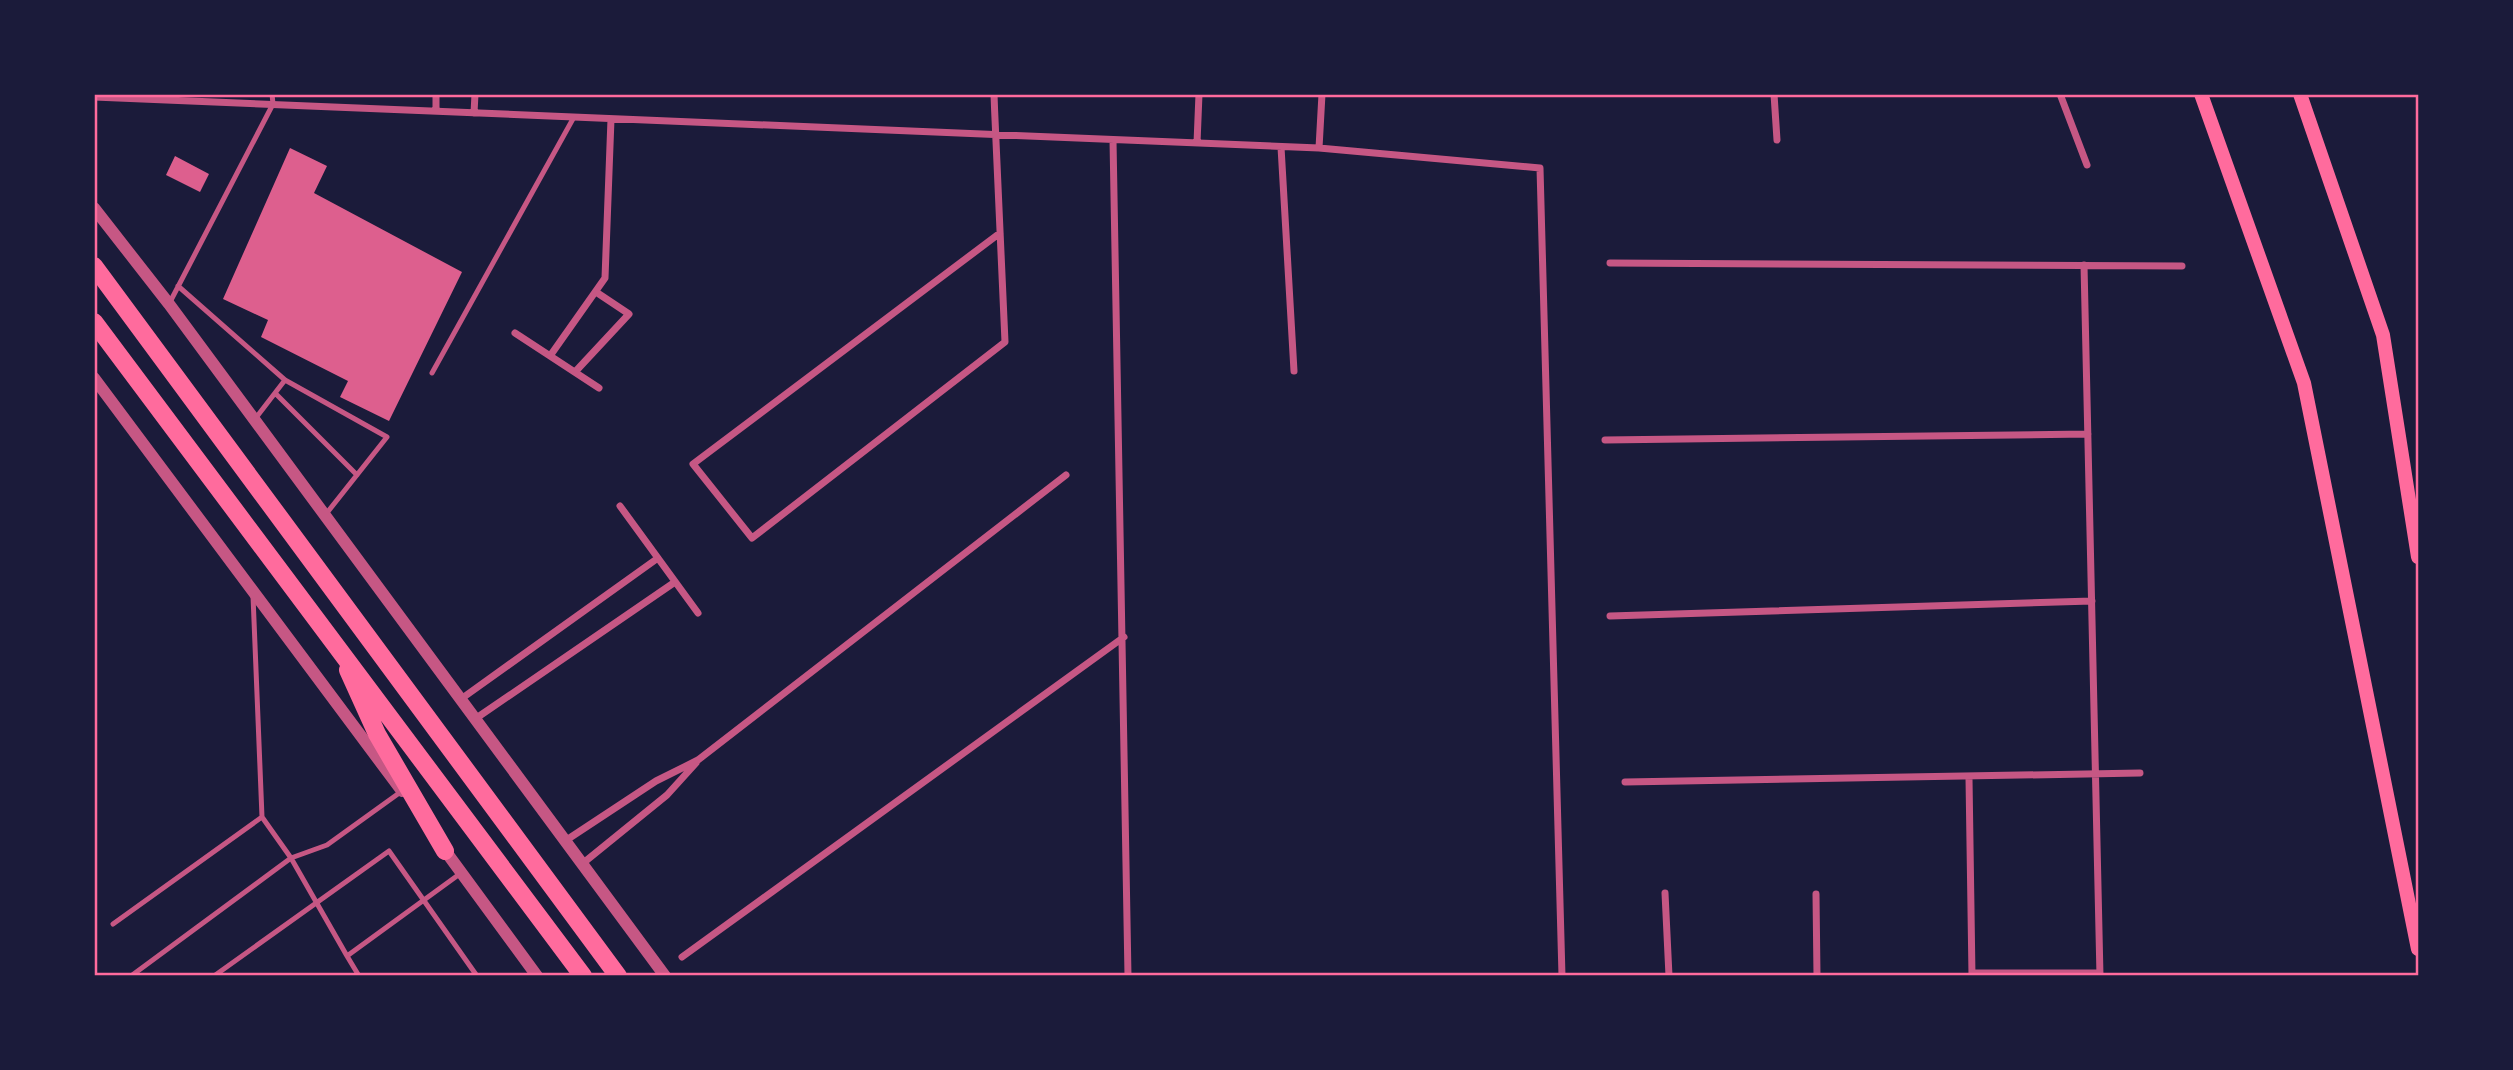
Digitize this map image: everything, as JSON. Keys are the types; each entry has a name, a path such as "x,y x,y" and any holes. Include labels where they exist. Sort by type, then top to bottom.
{"main road":[{"path":"2201,94 2304,383 2418,949"},
{"path":"2300,94 2383,335 2418,556"},
{"path":"94,266 618,975"},
{"path":"94,322 583,975"},
{"path":"333,638 377,734 445,851"}],"street":[{"path":"436,94 436,111"},
{"path":"474,113 475,94"},
{"path":"994,94 1005,342 752,538 693,464 1000,233"},
{"path":"1197,143 1199,94"},
{"path":"1319,148 1322,94"},
{"path":"1774,94 1776,140"},
{"path":"2060,94 2087,165"},
{"path":"94,97 1319,148 1540,168 1562,975"},
{"path":"550,356 606,278 611,118"},
{"path":"1113,139 1128,975"},
{"path":"1282,147 1294,371"},
{"path":"94,208 169,304 664,975"},
{"path":"1610,263 2182,266"},
{"path":"1969,778 1972,974 2100,974 2084,265"},
{"path":"575,372 628,314 596,292"},
{"path":"515,333 599,388"},
{"path":"94,378 537,975"},
{"path":"1605,440 2088,434"},
{"path":"582,864 667,795 698,760 1066,475"},
{"path":"620,506 698,613"},
{"path":"461,699 658,558"},
{"path":"475,719 675,582"},
{"path":"1610,616 2092,601"},
{"path":"681,957 1124,637"},
{"path":"565,841 656,781 698,760"},
{"path":"1625,782 2140,773"},
{"path":"1665,893 1669,975"},
{"path":"1816,894 1816,975"}],"lane":[{"path":"169,304 273,104 272,94"},
{"path":"432,373 574,117"},
{"path":"178,286 285,380 387,436 325,515"},
{"path":"254,420 285,380"},
{"path":"275,394 357,475"},
{"path":"253,589 262,817 291,858 359,975"},
{"path":"131,975 291,858 327,845 402,792"},
{"path":"113,924 262,817"},
{"path":"214,975 389,851 477,975"},
{"path":"347,956 461,873"}],"building":[{"path":"290,148 327,166 314,193 462,272 389,421 340,397 348,381 261,337 268,320 223,299"},
{"path":"175,156 209,174 200,192 166,175"}]}
